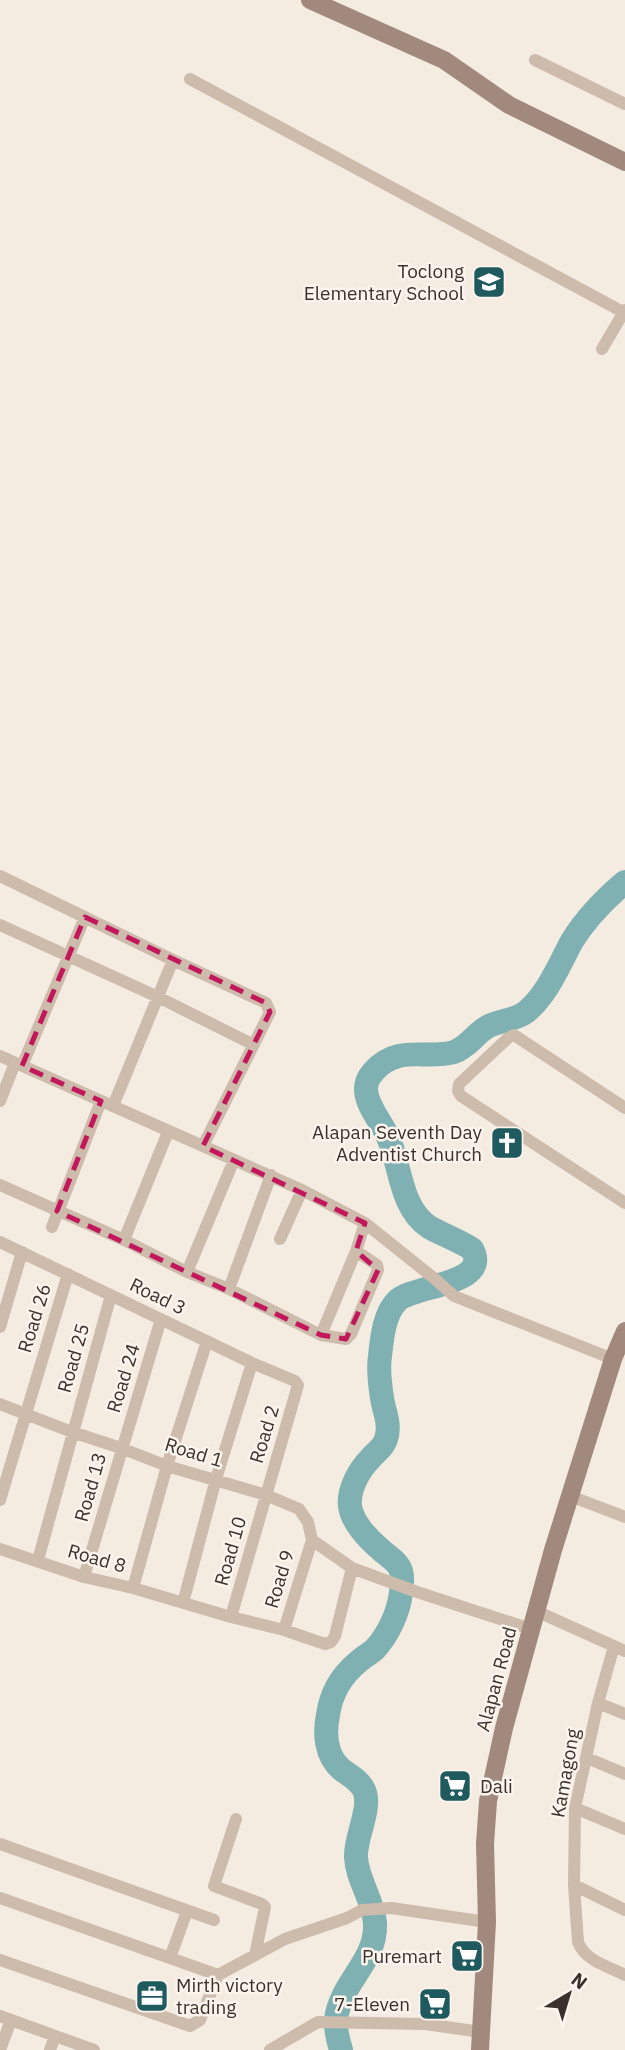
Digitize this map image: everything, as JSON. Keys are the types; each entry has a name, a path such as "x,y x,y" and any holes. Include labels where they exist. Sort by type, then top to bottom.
{"street":[{"path":"310,0 443,60 509,105 625,162"},
{"path":"535,60 625,104"},
{"path":"190,79 625,312 602,349"},
{"path":"0,876 267,1003 270,1012 203,1146"},
{"path":"0,1101 85,917"},
{"path":"0,925 252,1044"},
{"path":"52,1227 173,960"},
{"path":"625,1108 514,1035 459,1084 458,1091 461,1096 625,1203"},
{"path":"0,1056 302,1189 365,1223 454,1296 613,1359"},
{"path":"124,1240 169,1132"},
{"path":"187,1272 234,1160"},
{"path":"229,1289 271,1175"},
{"path":"0,1185 229,1289 321,1335 346,1339 351,1334 378,1270 377,1265 356,1251"},
{"path":"280,1239 302,1189"},
{"path":"321,1335 365,1223"},
{"name":"Road 3","path":"0,1242 295,1381 298,1385"},
{"path":"0,1328 22,1252"},
{"name":"Road 26","path":"0,1500 68,1274"},
{"name":"Road 25","path":"38,1560 111,1295"},
{"name":"Road 24","path":"121,1448 160,1319"},
{"name":"Alapan Road","path":"481,2041 487,1922 485,1844 488,1801 504,1728 536,1611 613,1359 625,1331"},
{"path":"133,1588 167,1466 207,1341"},
{"path":"183,1603 216,1479 252,1363"},
{"name":"Road 2","path":"266,1495 298,1385"},
{"name":"Road 1","path":"0,1404 167,1466 266,1495 299,1509 308,1522 312,1540"},
{"name":"Road 13","path":"84,1577 121,1448"},
{"name":"Road 10","path":"232,1617 266,1495"},
{"path":"570,1496 625,1517"},
{"path":"312,1540 352,1568 531,1629"},
{"name":"Road 9","path":"284,1630 312,1540"},
{"name":"Road 8","path":"0,1549 84,1577 133,1588 325,1644 331,1642 335,1636 352,1568"},
{"path":"536,1611 620,1648"},
{"name":"Kamagong","path":"620,1648 598,1703 575,1808 574,1885 578,1942 582,1951 590,1958 625,1975"},
{"path":"598,1703 625,1714"},
{"path":"587,1758 625,1774"},
{"path":"575,1808 625,1829"},
{"path":"236,1819 214,1886 262,1903 265,1907 255,1955"},
{"path":"0,1844 214,1920"},
{"path":"574,1885 625,1910"},
{"path":"0,1898 218,1975"},
{"path":"0,1960 190,2026 200,2020 218,1975 285,1939 347,1918 362,1910 391,1908 487,1922"},
{"path":"170,1958 187,1911"},
{"path":"0,2050 6,2018 94,2050"},
{"path":"270,2050 318,2022 425,2024 481,2041"},
{"path":"50,2050 55,2036"}],"highlighted area":[{"path":"85,917 266,1003 270,1012 203,1146 365,1223 356,1251 378,1270 346,1339 321,1335 57,1211 101,1101 22,1066"}],"waterway":[{"path":"341,2050 336,2027 339,2006 370,1949 375,1923 356,1857 366,1797 360,1783 341,1769 332,1758 326,1737 327,1722 334,1692 342,1679 352,1667 375,1649 388,1630 398,1607 402,1582 397,1564 357,1524 351,1512 351,1493 358,1474 386,1439 387,1423 379,1366 389,1313 397,1301 406,1296 461,1277 471,1270 475,1261 472,1249 429,1227 412,1209 402,1186 388,1137 369,1102 367,1084 374,1071 393,1058 412,1054 454,1052 487,1027 526,1012 547,988 583,925 625,882"}],"place":[{"name":"Toclong Elementary School","path":"489,282"},
{"name":"Alapan Seventh Day Adventist Church","path":"507,1143"},
{"name":"Dali","path":"455,1786"},
{"name":"Puremart","path":"467,1956"},
{"name":"Mirth victory trading","path":"152,1996"},
{"name":"7-Eleven","path":"435,2004"}]}
